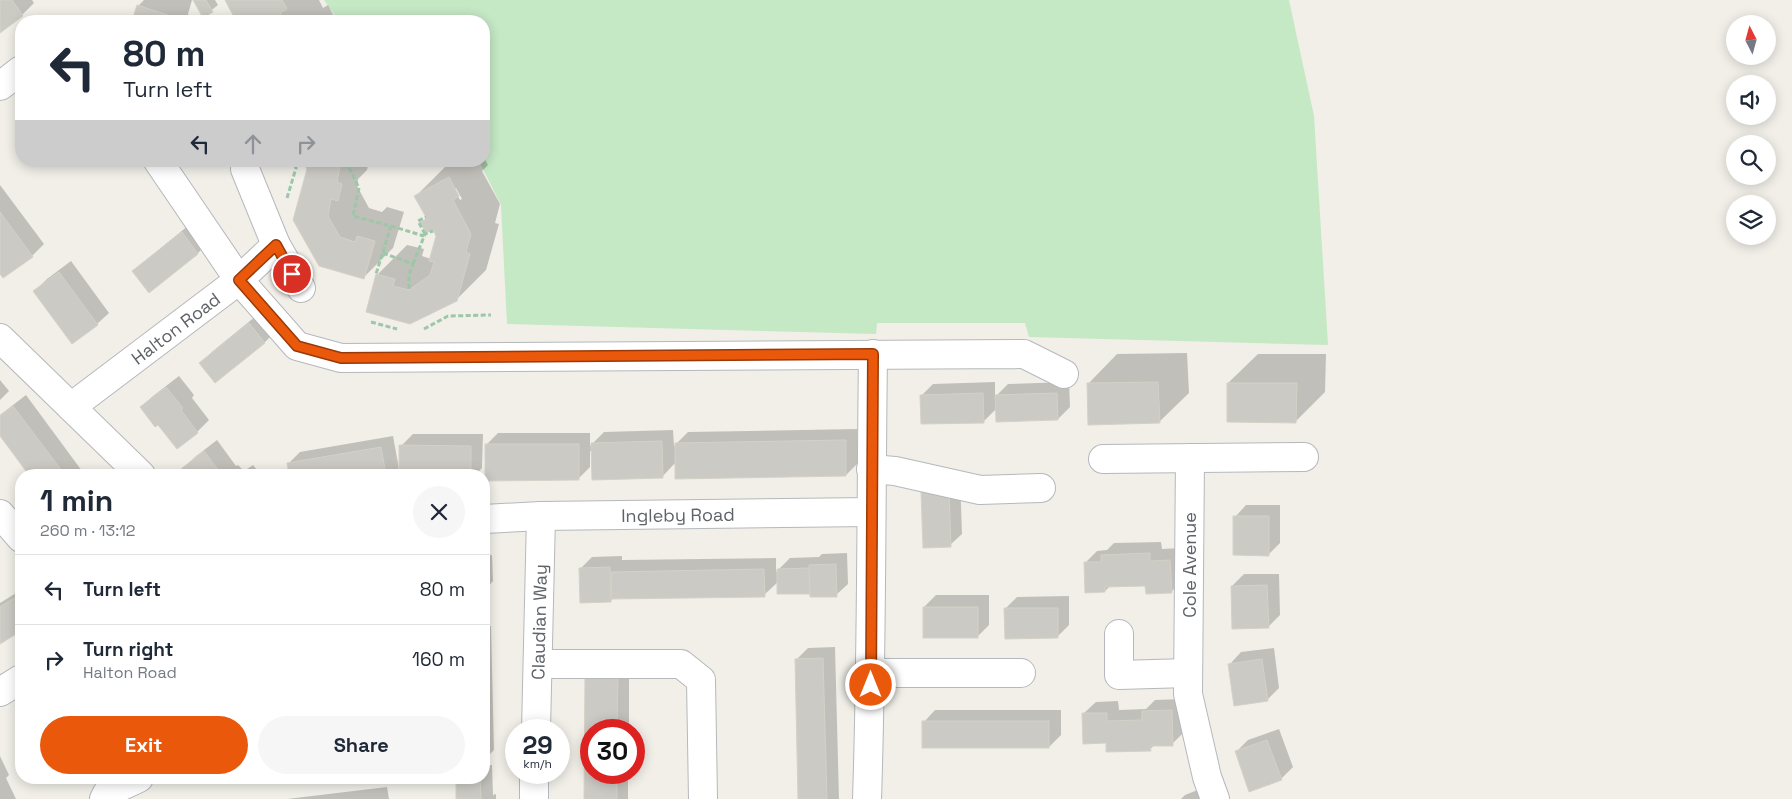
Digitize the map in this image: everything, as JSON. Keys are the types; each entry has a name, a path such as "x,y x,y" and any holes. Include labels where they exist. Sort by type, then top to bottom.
{"street":[{"path":"0,86 15,75"},
{"path":"162,167 239,280 297,346 341,358 1024,354 1064,374"},
{"path":"245,170 276,245 301,288"},
{"name":"Halton Road","path":"71,407 239,280 276,245"},
{"path":"0,338 135,469"},
{"path":"867,799 871,673 873,354"},
{"path":"1103,459 1304,457"},
{"name":"Cole Avenue","path":"1190,458 1188,694 1207,777 1215,799"},
{"path":"871,469 895,471 980,490 1041,488"},
{"name":"Ingleby Road","path":"490,519 541,516 871,512"},
{"path":"0,514 15,531"},
{"name":"Claudian Way","path":"536,719 541,516"},
{"path":"1119,634 1119,675 1188,673"},
{"path":"538,664 681,664 701,680 703,799"},
{"path":"871,673 1021,673"},
{"path":"0,692 15,683"},
{"path":"104,799 106,793 126,784"},
{"path":"534,784 534,799"}],"path":[{"path":"349,167 359,188 353,216 424,235 433,231"},
{"path":"409,290 409,275 424,235 418,220 426,217"},
{"path":"376,274 391,226"},
{"path":"383,253 413,264"},
{"path":"423,329 448,316 491,315"},
{"path":"371,322 406,331"}],"green space":[{"path":"324,0 1289,0 1314,116 1328,345 1029,337 1025,323 877,323 876,334 507,324 501,205 482,167 490,167 490,15 335,15"}],"building":[{"path":"0,0 12,0 22,15 15,15 15,22 0,33"},
{"path":"193,0 206,0 213,12 208,15 201,15"},
{"path":"225,0 282,0 287,9 280,13 281,15 233,15"},
{"path":"137,5 168,15 134,15"},
{"path":"306,167 340,167 337,182 342,184 338,201 331,199 328,216 340,237 355,242 357,236 375,241 364,279 319,266 293,220"},
{"path":"449,177 459,196 453,200 471,234 466,252 470,254 457,301 410,324 366,312 376,274 395,279 393,286 409,290 430,275 434,262 429,261 436,236 433,230 426,233 420,222 427,219 414,196"},
{"path":"0,212 33,257 3,278 0,274"},
{"path":"182,232 198,254 149,293 132,271"},
{"path":"59,272 98,325 72,344 33,291"},
{"path":"249,323 265,343 215,383 199,363"},
{"path":"1158,382 1160,423 1088,425 1087,383"},
{"path":"1227,383 1297,383 1296,423 1227,422"},
{"path":"166,387 183,408 181,410 198,433 177,449 158,425 155,427 140,407"},
{"path":"983,393 984,423 921,424 920,395"},
{"path":"1057,393 1058,420 996,422 995,395"},
{"path":"13,406 60,469 25,469 0,436 0,416"},
{"path":"846,440 846,476 675,479 675,443"},
{"path":"662,441 663,478 592,480 591,443"},
{"path":"485,444 579,444 579,480 490,481 490,469 485,469"},
{"path":"399,445 471,446 471,469 399,469"},
{"path":"381,447 385,469 288,469 287,463"},
{"path":"204,451 218,469 181,469"},
{"path":"949,489 951,547 923,548 921,491"},
{"path":"1233,516 1269,516 1269,556 1233,555"},
{"path":"1150,553 1150,561 1170,560 1172,593 1146,594 1145,586 1105,587 1105,592 1085,593 1084,562 1101,562 1101,555"},
{"path":"836,564 837,597 810,597 809,565"},
{"path":"610,567 611,602 580,603 579,568"},
{"path":"809,568 810,594 777,594 777,569"},
{"path":"764,569 765,597 611,599 611,572"},
{"path":"1267,585 1269,628 1232,629 1231,586"},
{"path":"15,598 15,635 0,644 0,607"},
{"path":"923,607 978,607 978,638 923,638"},
{"path":"1004,608 1058,608 1058,638 1005,639"},
{"path":"823,658 827,799 798,799 795,659"},
{"path":"1262,659 1268,701 1234,706 1228,664"},
{"path":"585,674 618,674 617,719 585,719"},
{"path":"1172,710 1173,746 1150,746 1151,751 1106,752 1106,743 1083,744 1082,713 1107,713 1107,721 1142,720 1142,711"},
{"path":"922,721 1049,721 1049,748 922,748"},
{"path":"1267,740 1282,780 1249,792 1235,751"},
{"path":"456,784 480,784 481,799 456,799"},
{"path":"584,784 617,784 617,799 584,799"}],"route":[{"path":"292,274 276,245 239,280 297,346 341,358 873,354 871,685"}]}
